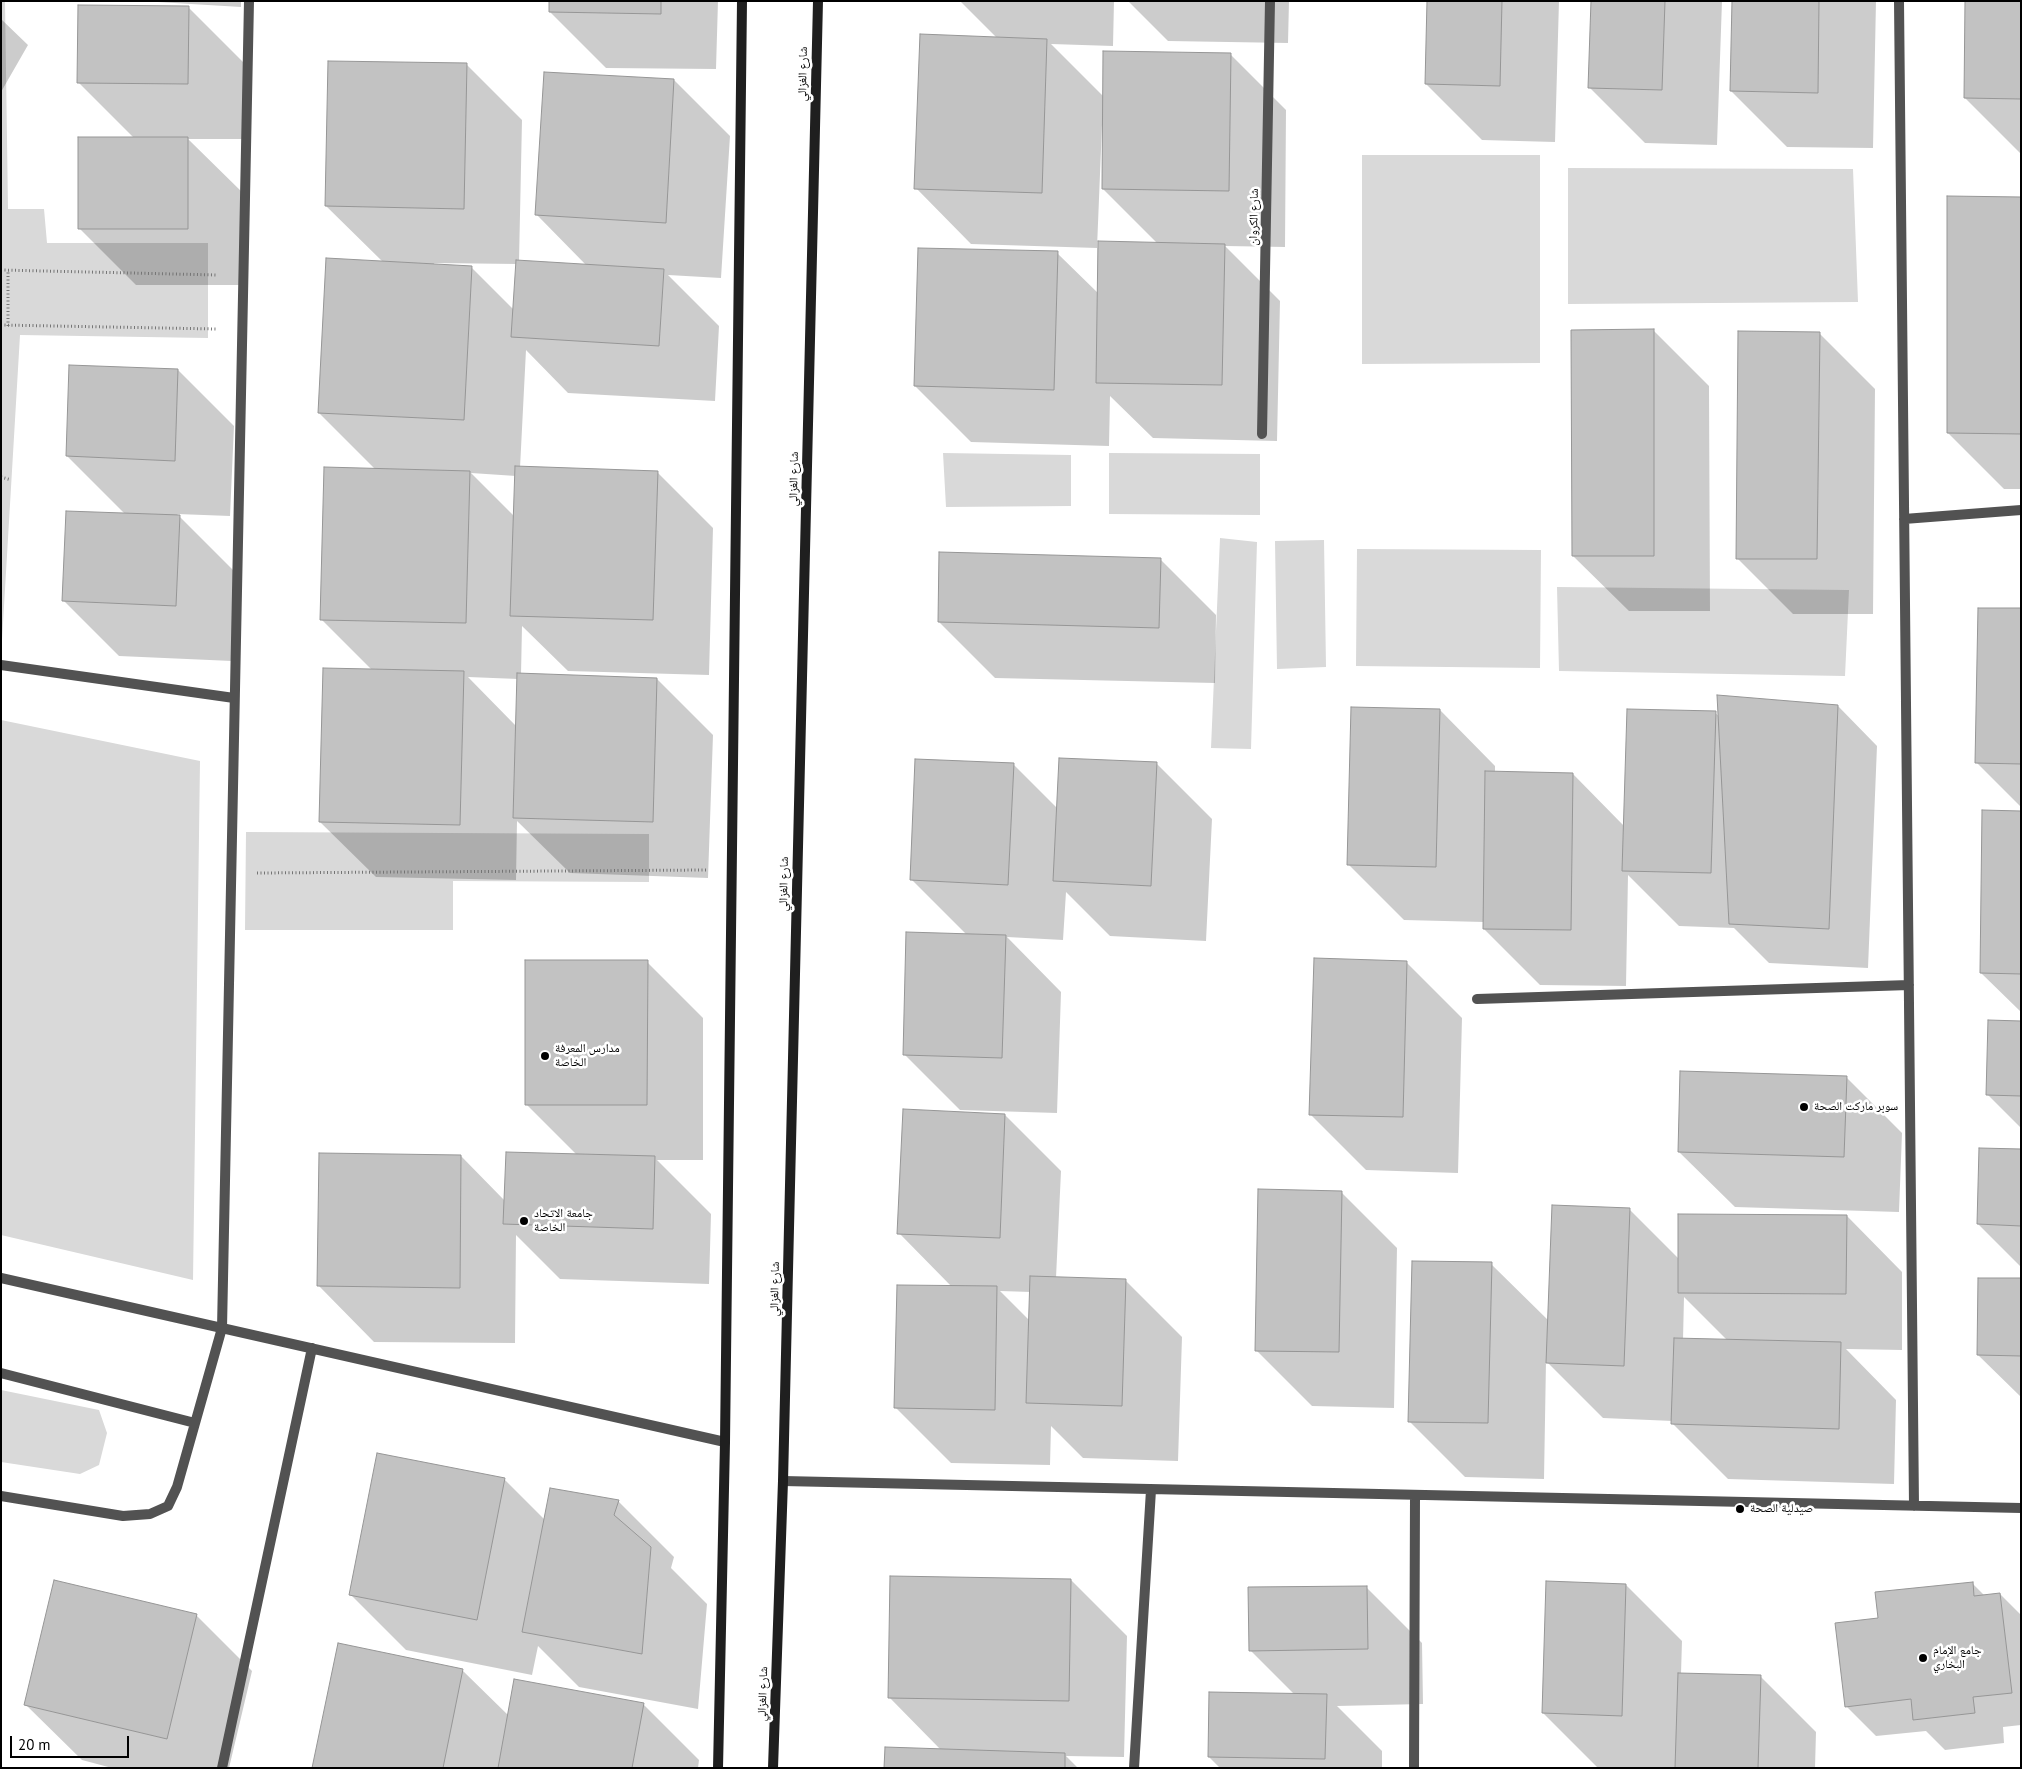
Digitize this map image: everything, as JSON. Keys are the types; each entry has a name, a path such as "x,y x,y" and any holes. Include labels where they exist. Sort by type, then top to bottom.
{"main road":[{"path":"718,1768 725,1442 742,1"},
{"name":"شارع الغزالي","path":"773,1768 783,1481 818,1"}],"street":[{"path":"1,1496 123,1516 150,1514 168,1506 177,1488 222,1328 249,1"},
{"name":"شارع الكروان","path":"1262,434 1270,1"},
{"path":"1899,1 1914,1506"},
{"path":"1904,519 2021,510"},
{"path":"1,665 234,698"},
{"path":"1477,999 1909,985"},
{"path":"1,1278 725,1442"},
{"path":"222,1768 312,1348"},
{"path":"1,1373 195,1423"},
{"path":"783,1481 2021,1508"},
{"path":"1134,1768 1151,1490"},
{"path":"1414,1768 1415,1496"}],"path":[{"path":"1,270 243,275"},
{"path":"8,270 8,326"},
{"path":"1,325 242,330"},
{"path":"1,477 11,480"},
{"path":"231,873 732,870"}],"shaded area":[{"path":"1,1 5,1 8,209 44,209 47,243 208,243 208,338 20,335 2,640"},
{"path":"1362,155 1540,155 1540,363 1362,364"},
{"path":"1568,168 1853,169 1858,302 1568,304"},
{"path":"943,453 1071,455 1071,506 946,507"},
{"path":"1109,453 1260,454 1260,515 1109,514"},
{"path":"1220,538 1257,542 1251,749 1211,748"},
{"path":"1324,540 1326,667 1277,669 1275,541"},
{"path":"1357,549 1541,550 1540,668 1356,666"},
{"path":"1557,587 1849,590 1845,676 1559,671"},
{"path":"1,720 200,761 193,1280 1,1235"},
{"path":"246,832 649,834 649,882 453,881 453,930 245,930"},
{"path":"1,1390 99,1410 107,1433 99,1465 80,1474 1,1462"}],"building":[{"path":"549,1 661,1 661,14 549,12"},
{"path":"1427,1 1502,1 1500,86 1425,84"},
{"path":"1591,1 1665,1 1662,90 1588,88"},
{"path":"1732,1 1819,1 1818,93 1730,91"},
{"path":"1965,1 2021,1 2021,99 1964,98"},
{"path":"78,5 189,6 188,84 77,83"},
{"path":"920,34 1047,39 1042,193 914,189"},
{"path":"1103,51 1231,53 1229,191 1102,189"},
{"path":"328,61 467,63 464,209 325,206"},
{"path":"544,72 674,79 666,223 535,215"},
{"path":"78,137 188,137 188,229 78,229"},
{"path":"1947,196 2021,197 2021,434 1947,433"},
{"path":"1098,241 1225,244 1222,385 1096,383"},
{"path":"918,248 1058,251 1054,390 914,386"},
{"path":"326,258 472,266 464,420 318,413"},
{"path":"516,260 664,269 659,346 511,337"},
{"path":"1654,329 1654,556 1572,556 1571,330"},
{"path":"1738,331 1820,332 1817,559 1736,559"},
{"path":"69,365 178,369 175,461 66,456"},
{"path":"515,466 658,471 653,620 510,616"},
{"path":"324,467 470,471 466,623 320,620"},
{"path":"66,511 180,515 176,606 62,601"},
{"path":"939,552 1161,558 1159,628 938,622"},
{"path":"1978,608 2021,608 2021,764 1975,763"},
{"path":"323,668 464,671 460,825 319,822"},
{"path":"517,673 657,678 653,822 513,818"},
{"path":"1717,695 1838,705 1829,929 1729,924"},
{"path":"1351,707 1440,709 1436,867 1347,865"},
{"path":"1627,709 1716,711 1711,873 1622,871"},
{"path":"1059,758 1157,762 1151,886 1053,881"},
{"path":"915,759 1014,763 1008,885 910,880"},
{"path":"1485,771 1573,773 1571,930 1483,929"},
{"path":"1982,810 2021,811 2021,974 1980,973"},
{"path":"906,932 1006,935 1002,1058 903,1055"},
{"path":"1314,958 1407,961 1403,1117 1309,1115"},
{"path":"525,960 648,960 647,1105 525,1105"},
{"path":"1988,1020 2021,1021 2021,1096 1986,1095"},
{"path":"1680,1071 1847,1076 1844,1157 1678,1152"},
{"path":"903,1109 1005,1114 1000,1238 897,1234"},
{"path":"1979,1148 2021,1149 2021,1226 1977,1224"},
{"path":"506,1152 655,1156 653,1229 503,1224"},
{"path":"319,1153 461,1155 460,1288 317,1286"},
{"path":"1258,1189 1342,1191 1339,1352 1255,1351"},
{"path":"1552,1205 1630,1208 1624,1366 1546,1363"},
{"path":"1678,1214 1847,1215 1846,1294 1678,1293"},
{"path":"1412,1261 1492,1262 1488,1423 1408,1422"},
{"path":"1030,1276 1126,1279 1122,1406 1026,1403"},
{"path":"1978,1278 2021,1278 2021,1356 1977,1355"},
{"path":"897,1285 997,1286 995,1410 894,1408"},
{"path":"1674,1338 1841,1342 1839,1429 1671,1424"},
{"path":"377,1453 505,1478 477,1620 349,1595"},
{"path":"550,1488 619,1500 614,1515 651,1547 642,1654 522,1632"},
{"path":"890,1576 1071,1579 1069,1701 888,1698"},
{"path":"54,1580 197,1614 167,1739 24,1705"},
{"path":"1546,1581 1626,1584 1622,1716 1542,1713"},
{"name":"جامع الإمام البخاري","path":"1973,1582 1974,1596 2000,1593 2012,1693 1973,1697 1975,1713 1913,1720 1911,1699 1845,1707 1835,1623 1878,1618 1875,1592"},
{"path":"1367,1586 1368,1649 1249,1651 1248,1587"},
{"path":"338,1643 463,1669 443,1768 312,1768"},
{"path":"1678,1673 1761,1675 1758,1768 1675,1768"},
{"path":"514,1679 644,1703 632,1768 498,1768"},
{"path":"1209,1692 1327,1694 1325,1759 1208,1757"},
{"path":"885,1747 1065,1753 1065,1768 884,1768"}],"place":[{"name":"مدارس المعرفة الخاصة","path":"545,1056"},
{"name":"سوبر ماركت الصحة","path":"1804,1107"},
{"name":"جامعة الاتحاد الخاصة","path":"524,1221"},
{"name":"صيدلية الصحة","path":"1740,1509"},
{"name":"جامع الإمام البخاري","path":"1923,1658"}]}
